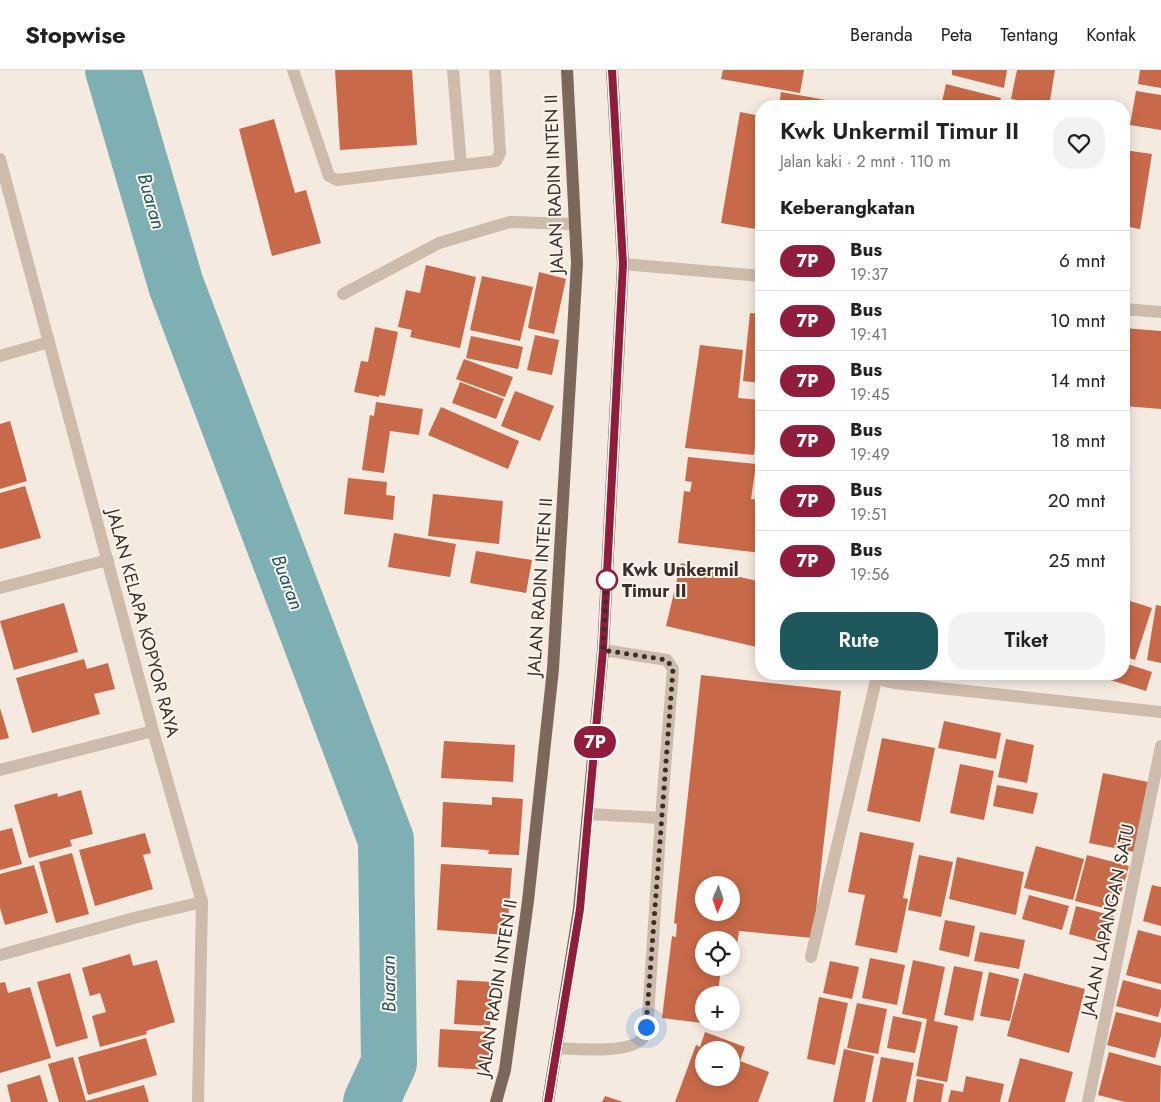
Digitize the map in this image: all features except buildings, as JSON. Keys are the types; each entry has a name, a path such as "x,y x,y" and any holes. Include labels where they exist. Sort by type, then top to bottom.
{"main road":[{"name":"JALAN RADIN INTEN II","path":"496,1102 505,1070 528,901 553,669 577,263 567,70"},
{"path":"548,1102 580,909 603,650 623,264 612,70"}],"street":[{"path":"293,70 329,176 337,180 496,161 499,158 495,70"},
{"path":"453,70 460,165"},
{"name":"JALAN KELAPA KOPYOR RAYA","path":"0,159 153,732 202,902 198,1102"},
{"path":"343,294 439,243 510,222 575,224"},
{"path":"623,264 755,275"},
{"path":"1130,309 1161,312"},
{"path":"0,356 49,342"},
{"path":"0,588 108,560"},
{"path":"558,1048 602,1049 634,1045 644,1037 648,1016 673,669 667,660 603,650"},
{"path":"811,957 875,680"},
{"path":"887,680 894,683 1161,712"},
{"path":"0,770 153,732"},
{"name":"JALAN LAPANGAN SATU","path":"1088,1102 1161,746"},
{"path":"588,814 661,818"},
{"path":"0,955 134,918 202,902"}],"waterway":[{"name":"Buaran","path":"113,70 176,285 386,840 389,1063 371,1102"}],"bus line":[{"name":"7P","path":"548,1102 580,909 603,650 623,264 612,70"}],"place":[{"name":"Kwk Unkermil Timur II","path":"607,580"}],"route":[{"path":"607,580 607,573 603,650 667,660 673,669 646,1027"}]}
